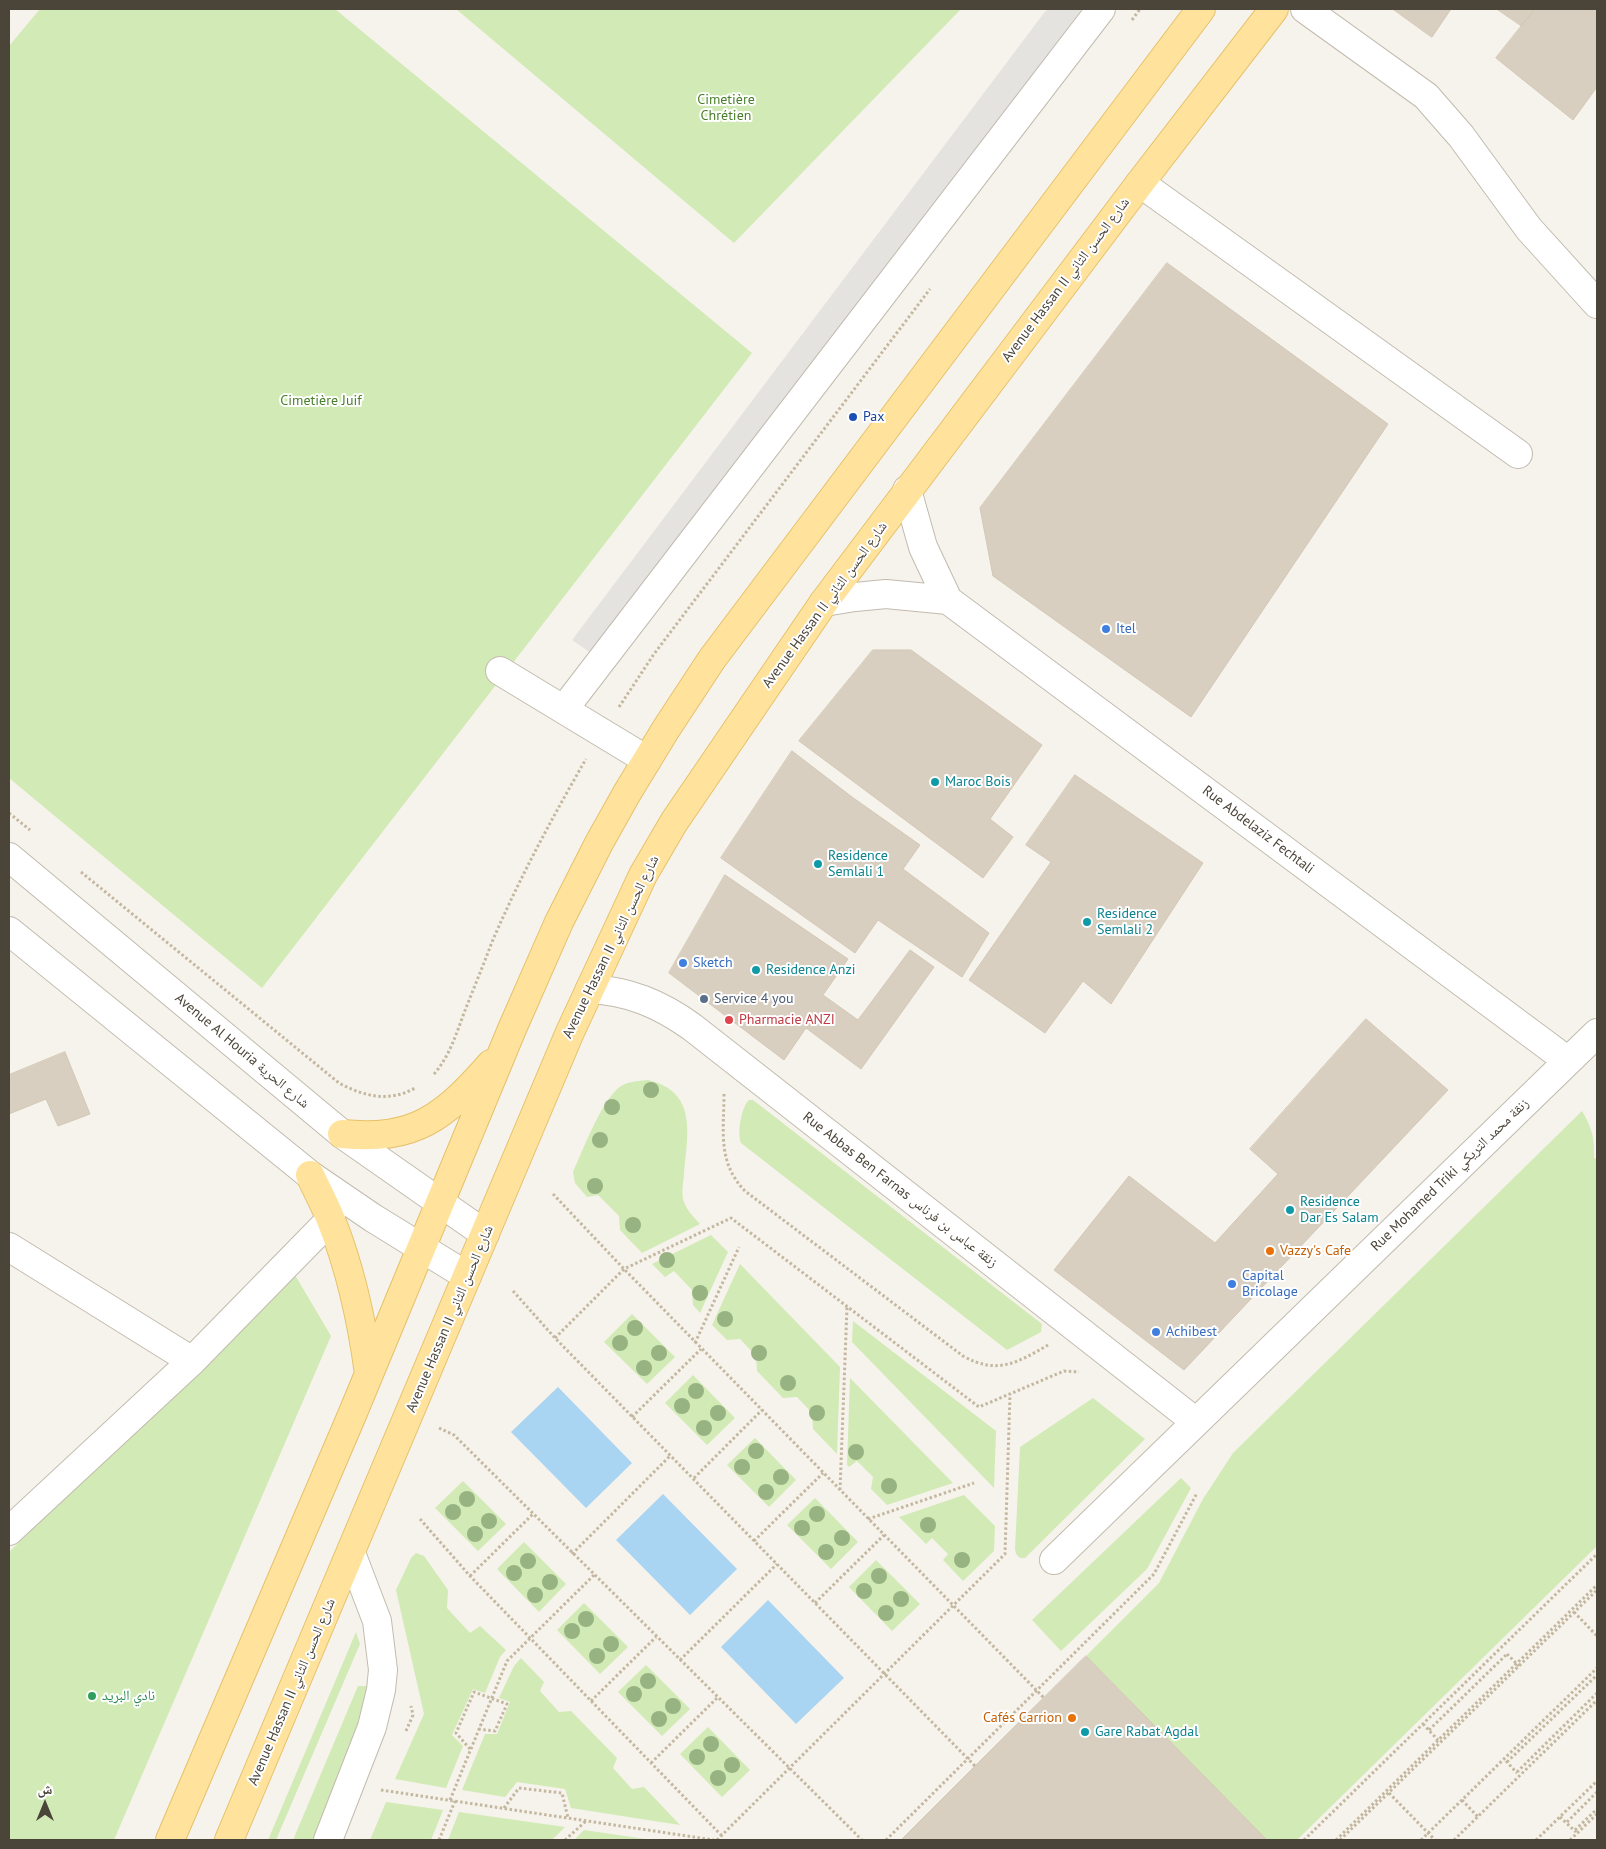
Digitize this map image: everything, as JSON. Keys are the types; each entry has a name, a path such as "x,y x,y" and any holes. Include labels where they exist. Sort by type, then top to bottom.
{"main road":[{"path":"170,1840 369,1375 503,1050 559,922 599,843 647,760 712,659 1202,9"},
{"name":"Avenue Hassan II شارع الحسن الثاني","path":"229,1840 570,1032 643,875 674,822 824,602 907,490 1274,9"},
{"path":"342,1134 366,1136 391,1134 414,1127 436,1117 455,1103 503,1050"},
{"path":"310,1175 331,1219 352,1280 365,1343 369,1375"}],"street":[{"path":"564,710 1101,9"},
{"path":"1306,9 1426,96 1461,136 1529,228 1597,304"},
{"path":"1140,183 1518,454"},
{"path":"907,490 923,547 948,600"},
{"path":"824,602 886,594 948,600"},
{"name":"Rue Abdelaziz Fechtali","path":"948,600 1568,1061"},
{"path":"500,670 647,760"},
{"name":"Avenue Al Houria شارع الحرية","path":"9,857 342,1134 485,1234"},
{"path":"9,931 310,1175 373,1218 468,1276"},
{"name":"Rue Abbas Ben Farnas زنقة عباس بن فرناس","path":"590,989 610,990 654,1003 692,1027 1196,1422"},
{"name":"Rue Mohamed Triki زنقة محمد التريكي","path":"1054,1560 1597,1033"},
{"path":"9,1531 192,1361 331,1219"},
{"path":"11,1251 192,1361"},
{"path":"328,1840 378,1709 383,1670 377,1622 351,1553"}],"path":[{"path":"724,1053 725,1156 729,1169 736,1181 746,1191 963,1356 974,1362 987,1366 1001,1366 1014,1363 1077,1328"},
{"path":"553,1194 695,1343 1044,1698"},
{"path":"555,1338 624,1269 731,1218 979,1407 1064,1371 1086,1373"},
{"path":"695,1343 739,1247"},
{"path":"513,1291 555,1338 975,1766"},
{"path":"840,1490 847,1307"},
{"path":"632,1416 702,1348"},
{"path":"381,1790 716,1840 1005,1554 1010,1394"},
{"path":"694,1478 762,1410"},
{"path":"439,1428 454,1435 862,1840"},
{"path":"572,1554 671,1456"},
{"path":"754,1541 823,1473"},
{"path":"868,1519 974,1484"},
{"path":"886,1840 1154,1574 1196,1493"},
{"path":"470,1576 533,1514"},
{"path":"420,1519 470,1576 722,1836"},
{"path":"815,1603 884,1534"},
{"path":"1304,1840 1597,1554"},
{"path":"680,1660 777,1564"},
{"path":"450,1800 507,1661 594,1575"},
{"path":"1336,1840 1597,1585"},
{"path":"1340,1840 1597,1590"},
{"path":"1574,1612 1597,1636"},
{"path":"590,1701 656,1637"},
{"path":"1429,1730 1508,1654 1519,1666"},
{"path":"1505,1761 1597,1668"},
{"path":"1421,1840 1597,1674"},
{"path":"470,1749 456,1733 474,1692 507,1704 495,1731 478,1728"},
{"path":"1516,1772 1597,1694"},
{"path":"651,1763 717,1698"},
{"path":"1454,1840 1597,1700"},
{"path":"1423,1724 1438,1740"},
{"path":"1505,1761 1520,1776"},
{"path":"1536,1840 1597,1781"},
{"path":"504,1808 518,1788 562,1793 568,1818"},
{"path":"1567,1822 1597,1792"},
{"path":"1389,1793 1435,1840"},
{"path":"1462,1800 1478,1817"},
{"path":"439,1840 455,1801"},
{"path":"1570,1840 1597,1809"},
{"path":"1576,1832 1597,1814"},
{"path":"1560,1817 1576,1832"},
{"path":"565,1840 586,1821"}],"green space":[{"name":"Cimetière Juif","path":"40,9 335,9 752,353 262,988 9,778 9,46"},
{"name":"Cimetière Chrétien","path":"456,9 961,9 734,243"},
{"path":"648,1080 664,1086 676,1094 683,1105 686,1117 687,1145 682,1189 683,1196 687,1208 700,1224 642,1253 620,1230 619,1216 598,1195 587,1197 575,1183 573,1172 600,1113 614,1093 621,1086 628,1083"},
{"path":"749,1100 753,1100 1042,1324 1041,1332 1007,1350 741,1143 739,1133 740,1121 746,1103"},
{"path":"1582,1111 1593,1139 1594,1158 1597,1159 1597,1546 1297,1840 1267,1840 1086,1656 1159,1583 1203,1499 1233,1453"},
{"path":"711,1235 728,1252 700,1313 693,1305 692,1290 674,1271 665,1277 652,1264"},
{"path":"740,1264 840,1367 837,1454 813,1429 812,1413 797,1397 783,1398 757,1371 756,1356 740,1339 727,1340 712,1325"},
{"name":"نادي البريد","path":"295,1275 331,1336 114,1840 9,1840 9,1552"},
{"path":"632,1314 675,1357 647,1384 604,1342"},
{"path":"853,1321 996,1431 994,1488 852,1342"},
{"path":"693,1375 735,1418 707,1445 665,1403"},
{"path":"850,1378 953,1483 887,1505 871,1489 873,1477 857,1461 849,1467 847,1465"},
{"path":"1093,1398 1145,1439 1025,1558 1020,1558 1016,1554 1015,1549 1020,1447"},
{"path":"755,1438 796,1480 769,1507 727,1465"},
{"path":"1181,1478 1191,1488 1147,1569 1061,1651 1032,1620"},
{"path":"463,1481 506,1524 478,1551 435,1508"},
{"path":"964,1495 995,1526 994,1551 963,1581 943,1560 948,1554 932,1538 926,1544 899,1517"},
{"path":"815,1498 858,1542 831,1569 787,1525"},
{"path":"524,1542 566,1584 539,1612 497,1569"},
{"path":"416,1553 424,1556 448,1590 447,1608 470,1633 480,1626 506,1650 500,1657 485,1693 473,1689 452,1735 463,1746 446,1788 395,1779 424,1714 396,1590 411,1558"},
{"path":"876,1560 920,1604 892,1631 849,1587"},
{"path":"584,1603 628,1647 600,1674 557,1630"},
{"path":"356,1632 360,1644 276,1840 268,1840"},
{"path":"521,1658 544,1682 540,1691 559,1712 571,1711 617,1758 613,1768 632,1789 644,1787 680,1825 571,1808 565,1789 517,1782 505,1797 462,1790 485,1734 497,1734 510,1702 499,1698 514,1666"},
{"path":"646,1665 690,1709 662,1736 618,1692"},
{"path":"358,1686 371,1686 369,1713 315,1840 293,1840"},
{"path":"708,1727 750,1770 722,1797 680,1754"},
{"path":"386,1802 443,1810 431,1840 370,1840"},
{"path":"459,1812 565,1827 552,1840 448,1840"},
{"path":"584,1830 652,1840 574,1840"}],"shaded area":[{"path":"1047,9 1082,9 595,656 572,640"}],"water":[{"path":"558,1387 632,1463 586,1508 511,1432"},
{"path":"663,1494 737,1569 690,1615 616,1540"},
{"path":"768,1600 844,1678 796,1724 721,1647"}],"building":[{"path":"1393,9 1451,9 1432,37"},
{"path":"1497,9 1535,9 1522,26"},
{"path":"1535,9 1597,9 1597,87 1573,120 1496,58"},
{"path":"1167,263 1388,424 1191,717 993,576 980,508"},
{"name":"Maroc Bois","path":"873,650 911,650 1042,745 990,819 1013,837 983,878 799,741"},
{"name":"Residence Semlali 1","path":"792,751 852,797 920,845 903,869 989,933 962,977 878,920 855,953 721,858"},
{"name":"Residence Semlali 2","path":"1075,775 1203,863 1111,1004 1083,981 1045,1033 969,980 1051,862 1026,845"},
{"name":"Residence Anzi","path":"725,875 848,959 823,995 858,1020 910,950 934,967 861,1069 806,1028 784,1060 669,973"},
{"name":"Residence Dar Es Salam","path":"1366,1019 1448,1090 1184,1370 1054,1270 1129,1176 1215,1243 1278,1174 1250,1149"},
{"path":"65,1052 90,1114 58,1126 46,1099 9,1114 9,1075"},
{"name":"Gare Rabat Agdal","path":"1086,1656 1267,1840 901,1840 975,1766"}],"place":[{"name":"Pax","path":"853,417"},
{"name":"Itel","path":"1106,629"},
{"name":"Maroc Bois","path":"935,782"},
{"name":"Residence Semlali 1","path":"818,864"},
{"name":"Residence Semlali 2","path":"1087,922"},
{"name":"Sketch","path":"683,963"},
{"name":"Residence Anzi","path":"756,970"},
{"name":"Service 4 you","path":"704,999"},
{"name":"Pharmacie ANZI","path":"729,1020"},
{"name":"Residence Dar Es Salam","path":"1290,1210"},
{"name":"Vazzy's Cafe","path":"1270,1251"},
{"name":"Capital Bricolage","path":"1232,1284"},
{"name":"Achibest","path":"1156,1332"},
{"name":"نادي البريد","path":"92,1696"},
{"name":"Cafés Carrion","path":"1072,1718"},
{"name":"Gare Rabat Agdal","path":"1085,1732"}]}
